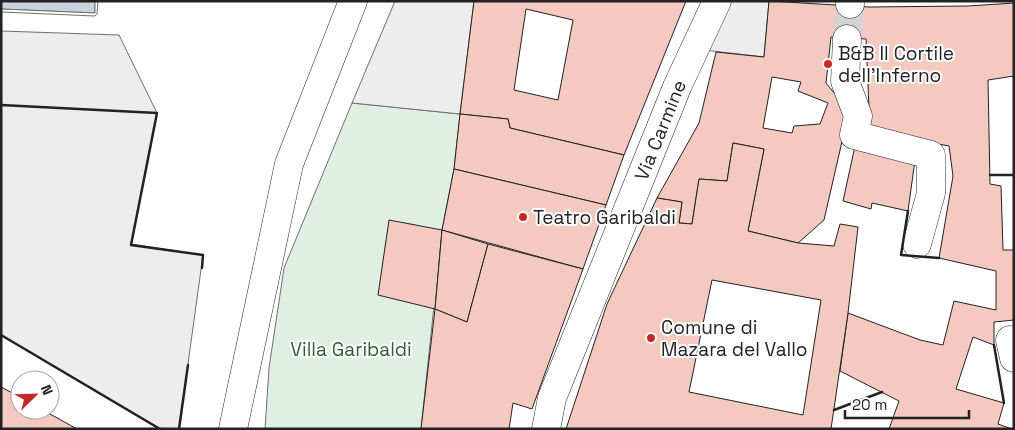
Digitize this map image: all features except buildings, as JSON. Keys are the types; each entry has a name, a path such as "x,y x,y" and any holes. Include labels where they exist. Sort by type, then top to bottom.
{"street":[{"path":"233,429 289,164 353,1"},
{"name":"Via Carmine","path":"546,429 552,398 677,87 717,1"},
{"path":"847,39 845,81 858,116 854,135 931,155 931,193 917,244"}],"green space":[{"name":"Villa Garibaldi","path":"352,103 460,114 454,169 442,230 421,429 265,429 269,368 284,268"}],"shaded area":[{"path":"1,1 95,1 95,13 1,9"},
{"path":"395,1 474,1 460,114 352,103"},
{"path":"717,1 769,1 764,57 695,49"},
{"path":"1,31 119,35 157,113 131,244 203,255 179,429 160,429 1,335"}],"pier":[{"path":"95,1 98,1 97,14 95,16 1,12 1,9 95,13"}],"tunnel":[{"path":"847,39 850,4"}],"wall":[{"path":"1,105 157,113 131,245 203,255 202,268"},
{"path":"990,175 1014,175"},
{"path":"908,211 901,255 939,258"},
{"path":"1,335 160,429"},
{"path":"994,345 1004,403"},
{"path":"179,429 188,365"},
{"path":"834,410 882,392"}],"place":[{"name":"B&B Il Cortile dell'Inferno","path":"828,64"},
{"name":"Teatro Garibaldi","path":"523,217"},
{"name":"Comune di Mazara del Vallo","path":"651,338"}]}
